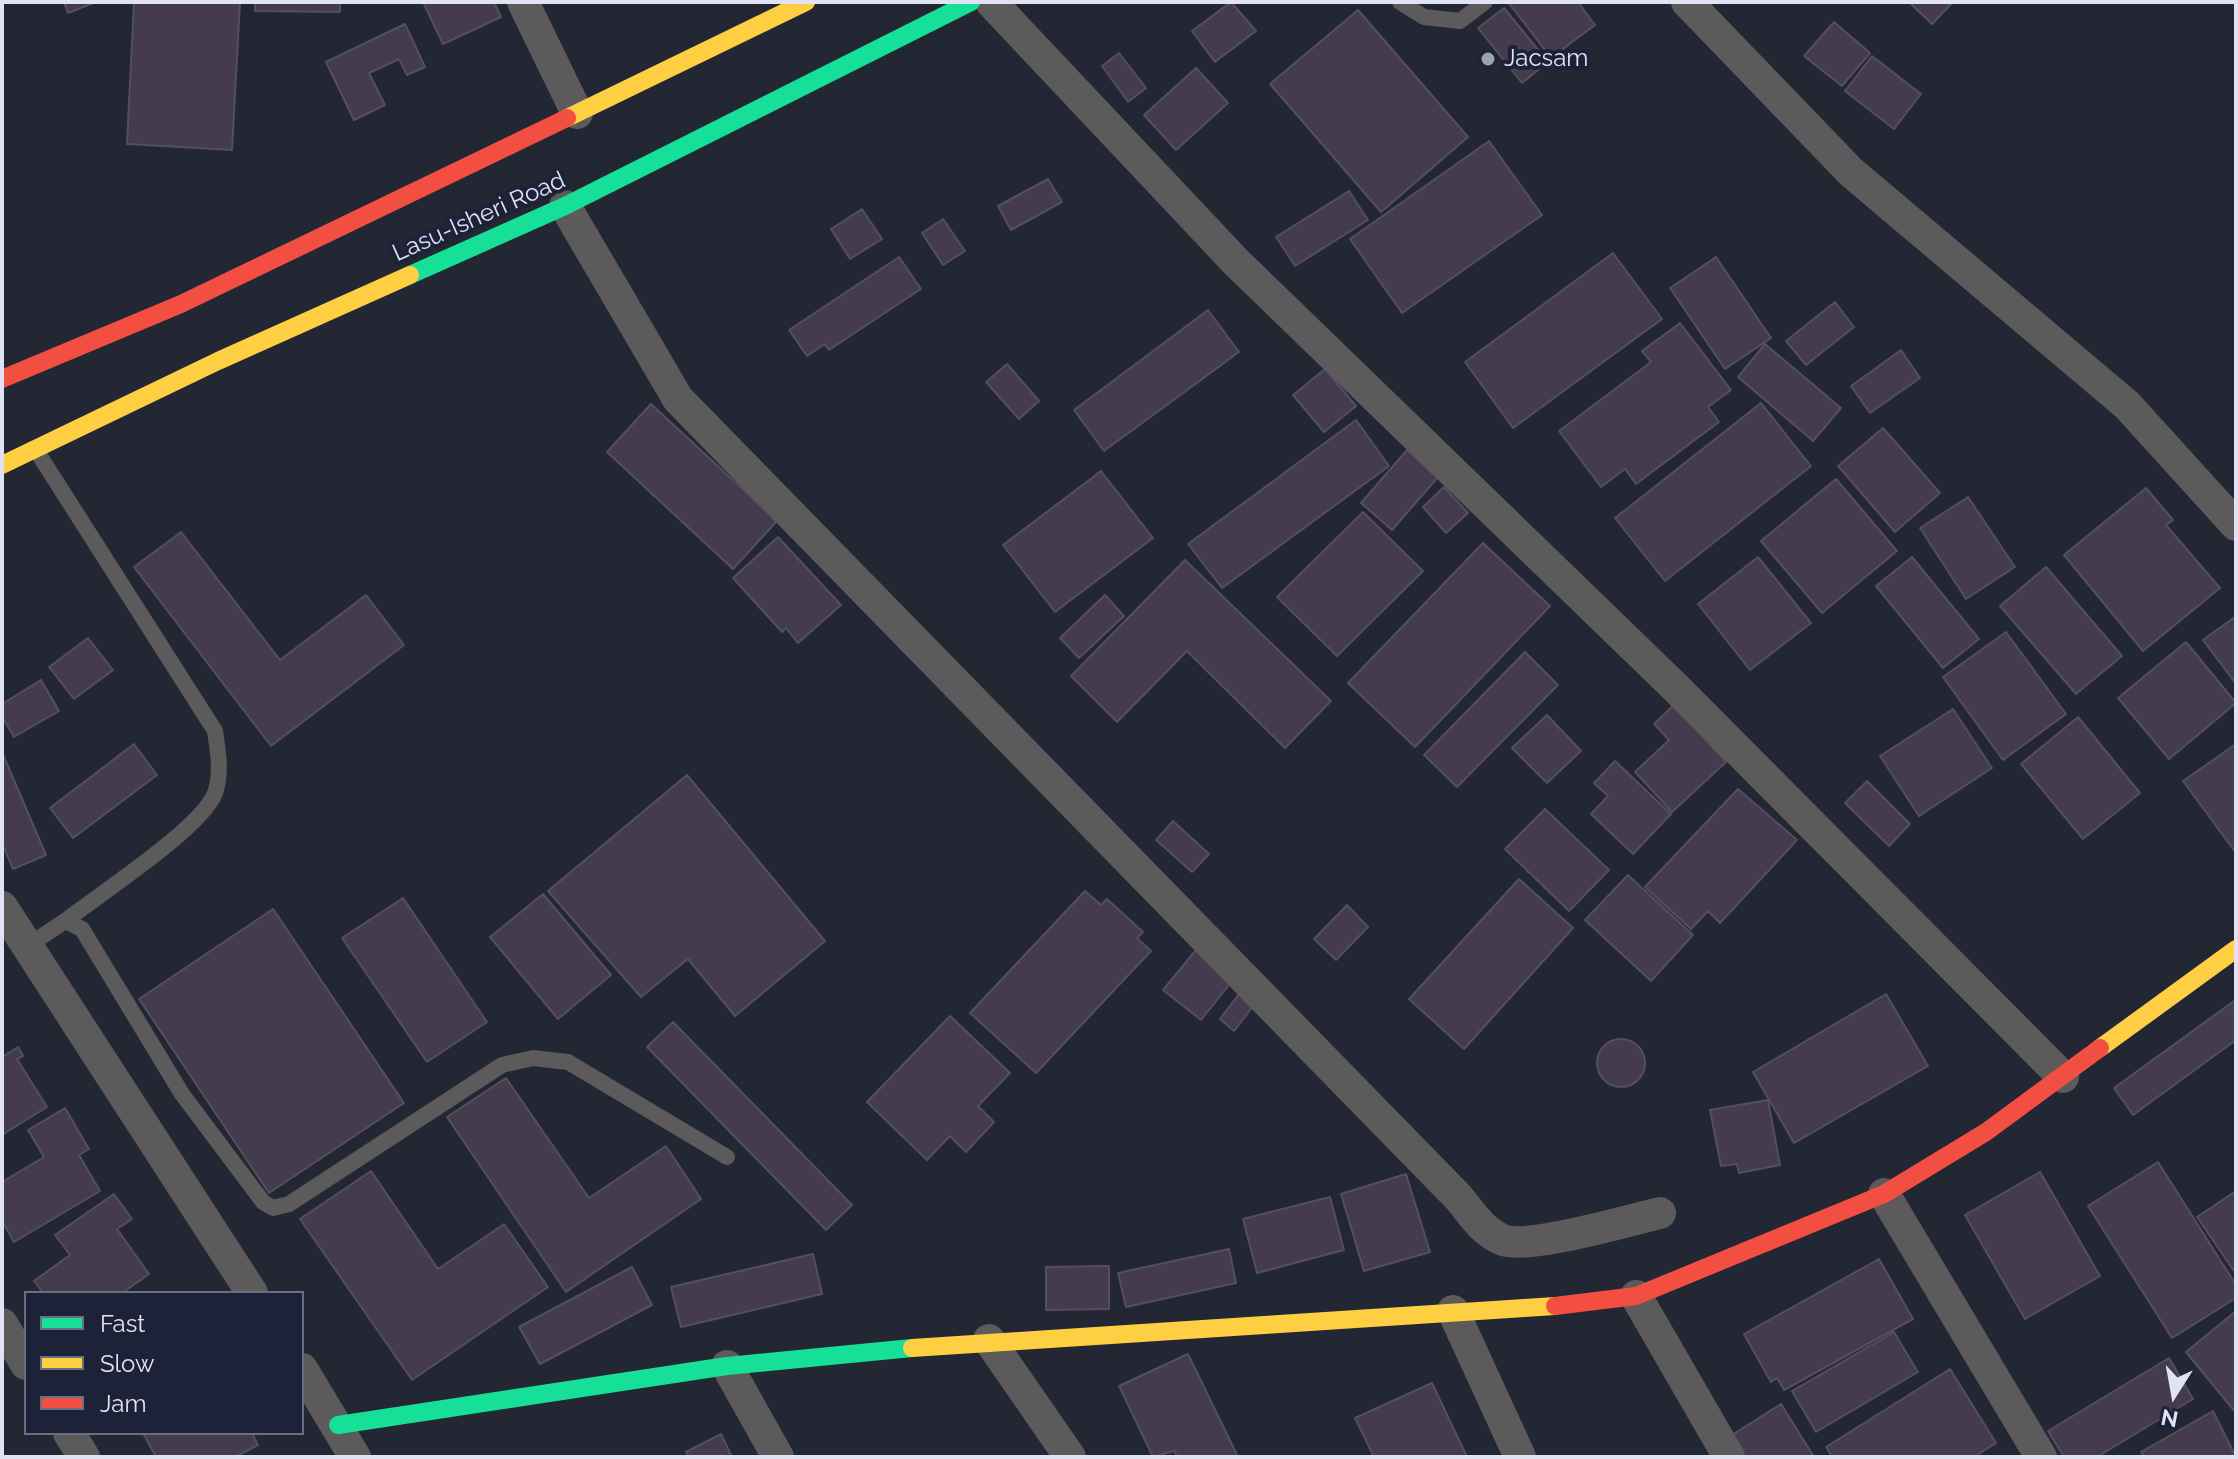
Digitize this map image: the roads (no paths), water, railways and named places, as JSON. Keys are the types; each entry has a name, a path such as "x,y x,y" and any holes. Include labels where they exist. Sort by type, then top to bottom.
{"street":[{"path":"523,2 577,113"},
{"name":"Lasu-Isheri Road","path":"2,379 181,304 806,2"},
{"name":"Lasu-Isheri Road","path":"2,465 218,361 565,206 971,2"},
{"path":"991,2 1226,252 1676,688 2063,1077"},
{"path":"1687,2 1851,172 2127,405 2236,525"},
{"path":"565,206 678,399 1437,1175 1481,1227 1505,1242 1533,1242 1660,1213"},
{"path":"2,907 251,1291"},
{"path":"338,1425 727,1366 989,1340 1558,1306 1636,1296 1884,1194 1986,1132 2236,949"},
{"path":"1884,1194 2041,1457"},
{"path":"1636,1296 1729,1457"},
{"path":"1453,1311 1520,1457"},
{"path":"2,1324 24,1363"},
{"path":"989,1340 1070,1457"},
{"path":"727,1366 778,1457"},
{"path":"2,1382 24,1368"},
{"path":"304,1372 355,1457"},
{"path":"70,1435 84,1457"}],"lane":[{"path":"1400,2 1424,17 1460,21 1485,2"},
{"path":"26,947 190,826 214,795 220,763 215,731 36,450"},
{"path":"65,921 82,929 93,944 182,1094 263,1202 273,1208 289,1204 502,1065 533,1058 568,1062 727,1157"}],"place":[{"name":"Jacsam","path":"1488,59"}]}
